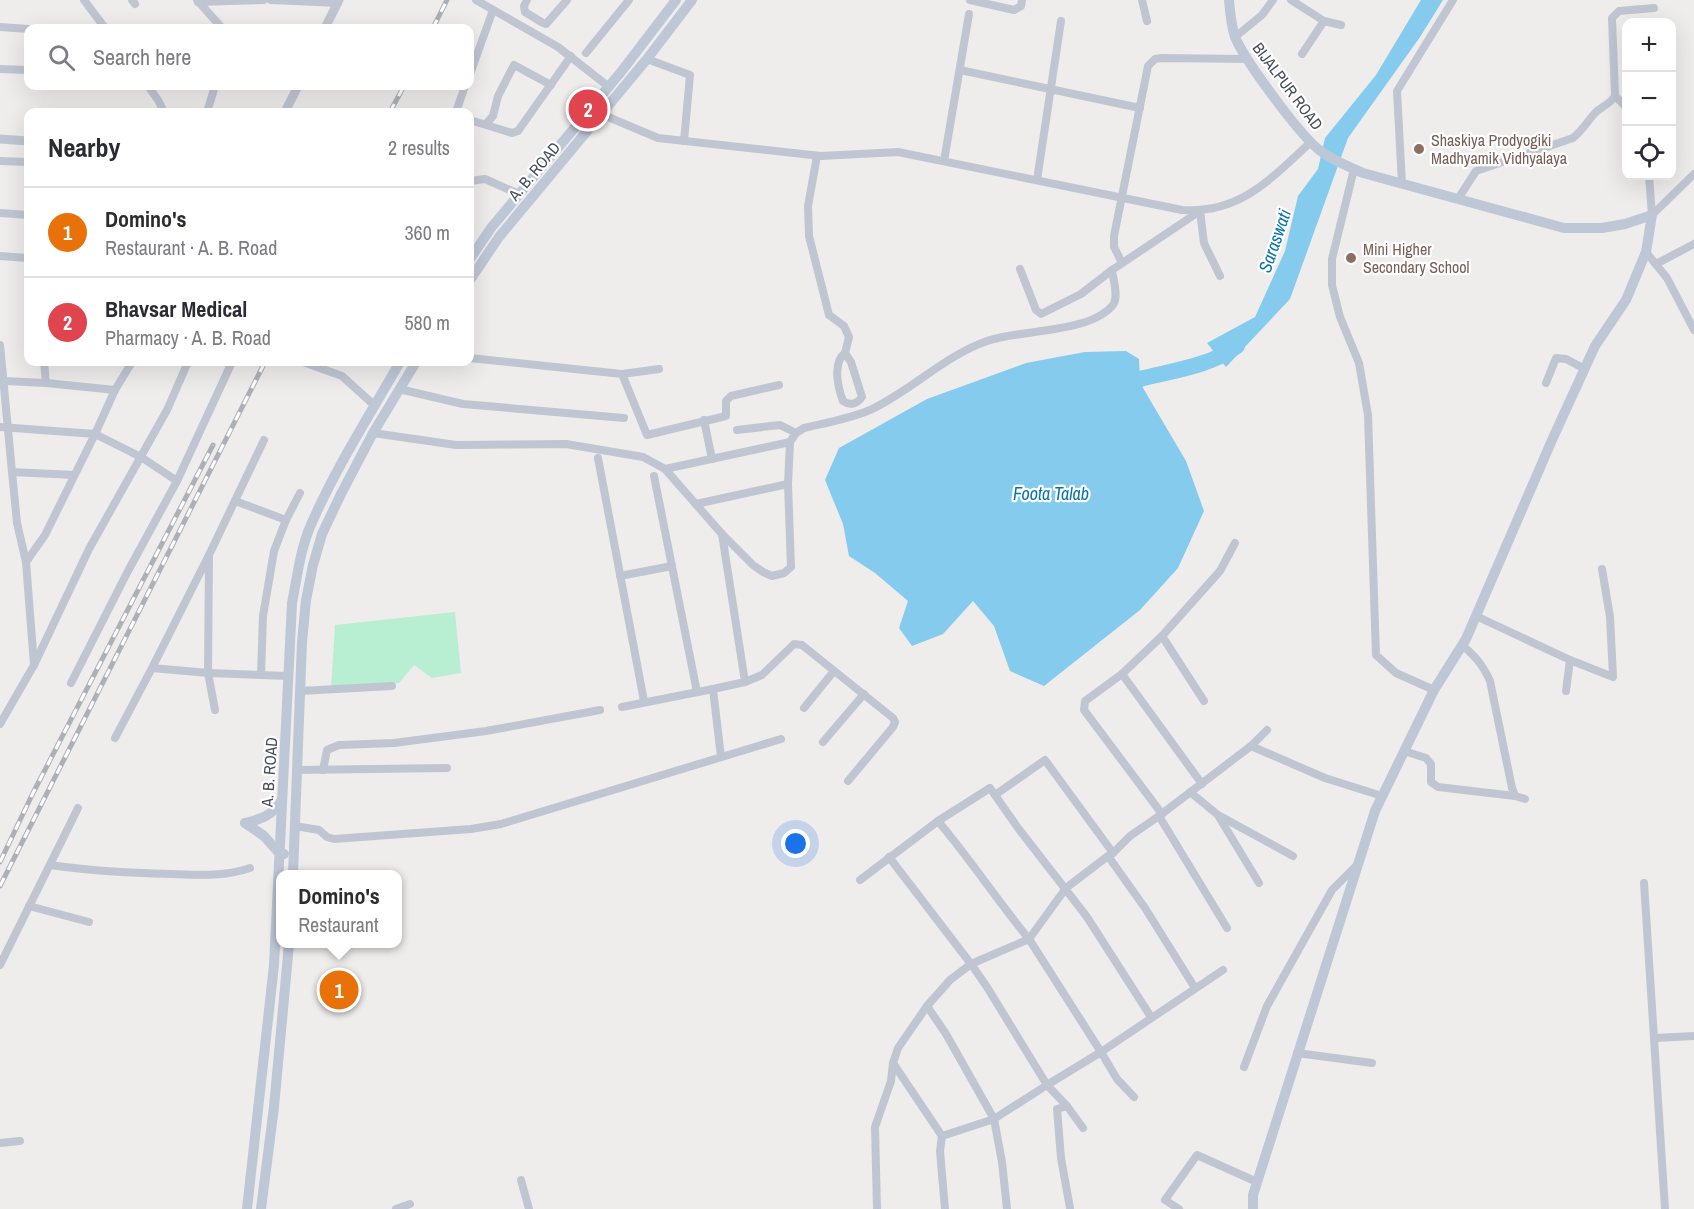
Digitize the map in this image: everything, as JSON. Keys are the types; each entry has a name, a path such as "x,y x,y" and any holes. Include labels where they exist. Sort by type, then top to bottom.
{"main road":[{"name":"A. B. ROAD","path":"474,253 491,228 609,87 676,0"},
{"name":"A. B. ROAD","path":"474,274 499,237 692,0"},
{"name":"BIJALPUR ROAD","path":"1228,0 1232,25 1247,59 1321,152 1351,167 1402,184 1564,228 1602,228 1625,224 1652,214"},
{"path":"1253,1209 1253,1195 1375,812 1434,690 1462,645 1476,616 1595,346 1626,300 1646,252 1652,214"},
{"name":"A. B. ROAD","path":"279,870 292,603 299,566 310,529 354,439 398,366"},
{"name":"A. B. ROAD","path":"293,870 302,642 306,600 313,565 322,534 373,433 413,366"},
{"path":"295,854 280,854 264,836 245,823 267,816 282,800 297,800"},
{"path":"281,825 296,826"},
{"name":"A. B. ROAD","path":"247,1209 274,965 276,928"},
{"path":"261,1209 274,1107 289,948"}],"street":[{"path":"84,0 102,24"},
{"path":"198,1 264,0"},
{"path":"271,0 338,1 327,24"},
{"path":"476,0 571,56 609,87"},
{"path":"527,0 524,6 525,12 543,24 549,22 567,0"},
{"path":"586,53 629,0"},
{"path":"970,0 1014,10 1021,6 1022,0"},
{"path":"1142,0 1147,21"},
{"path":"1236,37 1262,15 1273,0"},
{"path":"1291,0 1324,21 1341,25"},
{"path":"1402,184 1397,91 1453,0"},
{"path":"198,1 218,24"},
{"path":"1458,199 1476,171 1573,138 1595,113 1612,102 1615,96 1612,18 1619,10 1654,8"},
{"path":"474,63 493,10"},
{"path":"944,161 969,14"},
{"path":"1037,180 1061,21"},
{"path":"1302,54 1324,21"},
{"path":"0,27 24,29"},
{"path":"474,121 512,133 518,131 571,56"},
{"path":"647,58 690,75 684,141"},
{"path":"1122,263 1113,242 1148,66 1155,59 1162,58 1247,59"},
{"path":"486,124 493,116 498,96 514,65 551,84"},
{"path":"0,69 24,70"},
{"path":"960,70 1140,108"},
{"path":"151,90 162,108"},
{"path":"208,108 214,90"},
{"path":"287,108 296,90"},
{"path":"457,108 464,90"},
{"path":"1615,96 1622,103"},
{"path":"601,114 658,138 817,156 898,152 1182,210 1200,211 1222,207 1243,199 1257,190 1311,142"},
{"path":"0,139 24,141"},
{"path":"817,156 808,206 809,236 829,315 848,331 849,337 845,353 840,356 837,365 840,395 843,401 852,404 859,401 861,392 851,362 845,353"},
{"path":"0,161 24,162"},
{"path":"1351,167 1332,259 1332,285 1340,317 1359,363 1368,415 1376,655 1396,673 1434,690"},
{"path":"1652,214 1694,174"},
{"path":"474,180 485,179 519,194"},
{"path":"1649,180 1652,214"},
{"path":"1020,268 1036,310 1041,314 1081,294 1122,263 1200,211"},
{"path":"1200,211 1204,243 1220,276"},
{"path":"0,213 24,215"},
{"path":"1656,264 1694,244"},
{"path":"1646,252 1667,278 1694,330"},
{"path":"0,255 24,258"},
{"path":"373,433 456,445 566,444 643,457 665,469 722,534 763,572 772,576 784,573 790,567 788,484 790,442 796,433 804,428 869,410 953,357 987,340 1058,328 1098,316 1114,304 1116,299 1112,270"},
{"path":"0,345 4,381 4,426 12,472 17,523 26,562 34,665"},
{"path":"474,358 622,374 659,369"},
{"path":"1546,384 1556,358 1566,359 1584,369"},
{"path":"44,366 46,383"},
{"path":"26,562 45,535 115,390 130,366"},
{"path":"0,724 34,665 89,549 167,410 186,366"},
{"path":"71,683 177,481 230,366"},
{"path":"318,366 342,376 374,405"},
{"path":"622,374 647,435 726,416 726,401 731,396 779,385"},
{"path":"4,381 115,390"},
{"path":"399,389 463,404 624,418"},
{"path":"705,420 712,459"},
{"path":"737,430 775,425 786,427 796,433"},
{"path":"4,426 95,434 141,457 177,481"},
{"path":"115,738 209,555 264,440"},
{"path":"665,469 790,442"},
{"path":"598,458 644,701"},
{"path":"12,472 74,475"},
{"path":"654,476 697,692"},
{"path":"696,504 788,484"},
{"path":"261,675 265,605 274,551 300,493"},
{"path":"235,501 286,520"},
{"path":"722,534 745,682"},
{"path":"1227,928 1160,815 1084,710 1085,701 1122,674 1162,636 1220,571 1234,543"},
{"path":"209,555 208,673 215,710"},
{"path":"620,576 672,566"},
{"path":"1476,616 1570,660 1613,677 1610,617 1602,569"},
{"path":"1162,636 1204,701"},
{"path":"622,707 745,682 762,675 794,644 802,645 893,718 895,722 848,781"},
{"path":"1462,645 1477,658 1490,681 1515,796"},
{"path":"1566,691 1570,660"},
{"path":"152,668 288,676"},
{"path":"804,708 834,670"},
{"path":"1122,674 1202,784"},
{"path":"300,691 392,686"},
{"path":"713,689 721,757"},
{"path":"823,742 864,694"},
{"path":"323,770 327,750 339,745 394,743 486,731 600,710"},
{"path":"877,1209 875,1127 891,1081 892,1063 898,1048 927,1006 950,980 971,964 1029,939 1066,888 1111,855 1130,836 1251,746 1268,730"},
{"path":"296,826 319,830 327,837 334,839 471,829 501,824 781,738"},
{"path":"1251,746 1325,778 1382,796"},
{"path":"1404,751 1430,761 1433,785 1525,799"},
{"path":"995,795 1045,760 1111,855 1170,951 1196,988"},
{"path":"298,770 447,768"},
{"path":"860,880 938,821 990,788 1018,828 1088,917 1151,1017"},
{"path":"1190,792 1218,815 1293,856"},
{"path":"0,965 78,808"},
{"path":"1218,815 1258,883"},
{"path":"938,821 1029,939 1117,1078 1134,1097"},
{"path":"889,857 971,964 1047,1085 1067,1106 1083,1128"},
{"path":"50,865 120,873 216,875 250,868"},
{"path":"1244,1067 1267,1006 1332,890 1358,865"},
{"path":"1644,883 1665,1209"},
{"path":"28,906 89,922"},
{"path":"942,1136 994,1119 1101,1052 1223,970"},
{"path":"927,1006 946,1034 994,1119 1002,1162 1006,1209"},
{"path":"1655,1038 1694,1036"},
{"path":"1297,1053 1372,1062"},
{"path":"892,1063 942,1136 940,1151 945,1209"},
{"path":"1067,1106 1057,1109 1060,1158 1070,1208"},
{"path":"0,1143 20,1141"},
{"path":"1179,1209 1165,1200 1197,1155 1257,1182"},
{"path":"521,1179 529,1209"},
{"path":"396,1209 410,1204"}],"green space":[{"path":"455,612 461,673 432,678 414,665 399,683 331,688 335,625"}],"water":[{"path":"1421,0 1443,0 1420,37 1348,138 1290,299 1226,367 1207,343 1255,317 1285,251 1298,196 1318,169 1325,138 1376,75"},
{"name":"Foota Talab","path":"1126,351 1139,359 1143,388 1186,461 1204,511 1178,568 1140,610 1044,686 1010,671 994,626 973,601 943,634 912,646 899,628 908,601 875,573 849,556 843,524 825,480 839,448 927,399 1026,363 1085,352"}],"waterway":[{"name":"Saraswati","path":"1140,379 1203,363 1237,346"}],"railway":[{"path":"435,24 447,0"},
{"path":"392,108 402,90"},
{"path":"0,886 263,366"},
{"path":"0,862 33,793 213,445"}],"place":[{"name":"Bhavsar Medical","path":"588,109"},
{"name":"Shaskiya Prodyogiki Madhyamik Vidhyalaya","path":"1419,149"},
{"name":"Mini Higher Secondary School","path":"1351,258"},
{"name":"Domino's","path":"339,990"}]}
